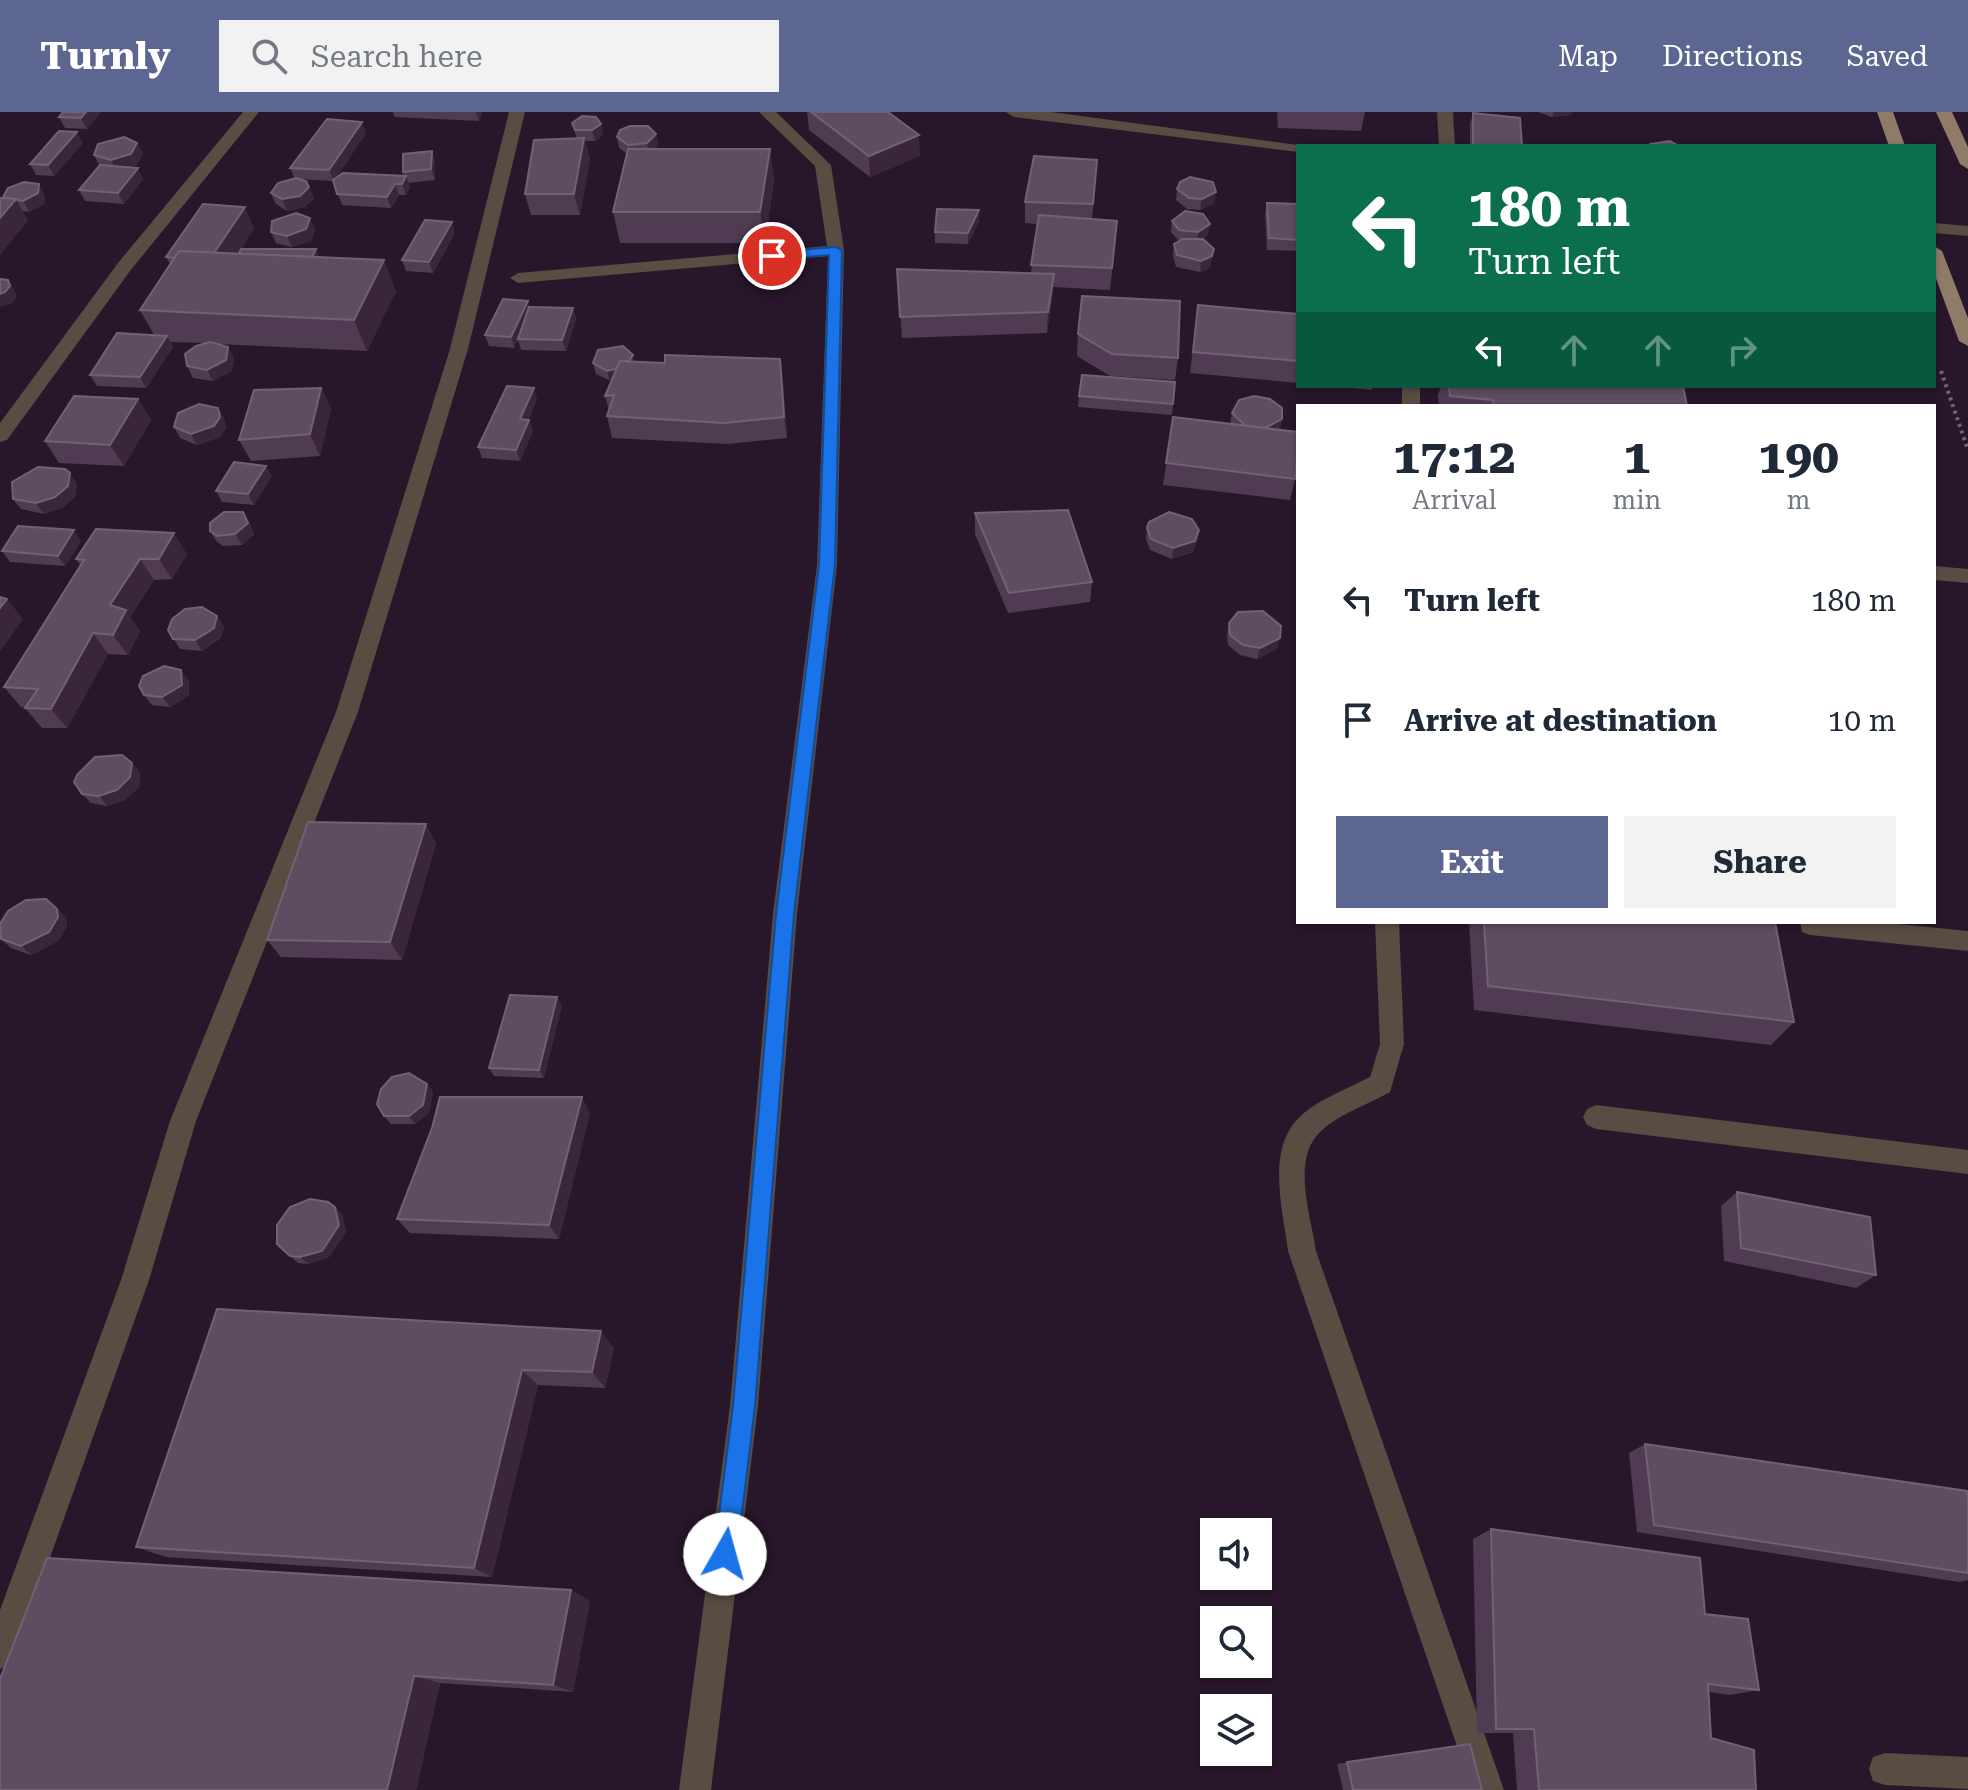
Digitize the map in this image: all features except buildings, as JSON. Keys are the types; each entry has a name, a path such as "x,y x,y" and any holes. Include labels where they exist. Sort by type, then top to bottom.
{"main road":[{"path":"1885,112 1896,144"},
{"path":"1944,112 1968,164"},
{"path":"1936,256 1968,341"}],"street":[{"path":"0,436 124,267 251,112"},
{"path":"0,1653 135,1280 183,1121 347,712 455,363 517,112"},
{"path":"695,1790 744,1406 785,914 827,565 836,250 823,165 767,112"},
{"path":"1014,112 1296,147"},
{"path":"1445,112 1447,144"},
{"path":"1936,228 1968,231"},
{"path":"518,278 836,250"},
{"path":"1936,573 1968,576"},
{"path":"1387,924 1392,1044 1381,1084 1312,1122 1300,1138 1291,1166 1302,1251 1488,1790"},
{"path":"1810,925 1968,941"},
{"path":"1596,1117 1968,1162"},
{"path":"1885,1769 1968,1773"}],"path":[{"path":"1939,366 1968,450"}],"route":[{"path":"725,1554 744,1406 785,914 827,565 836,250 772,256"}]}
